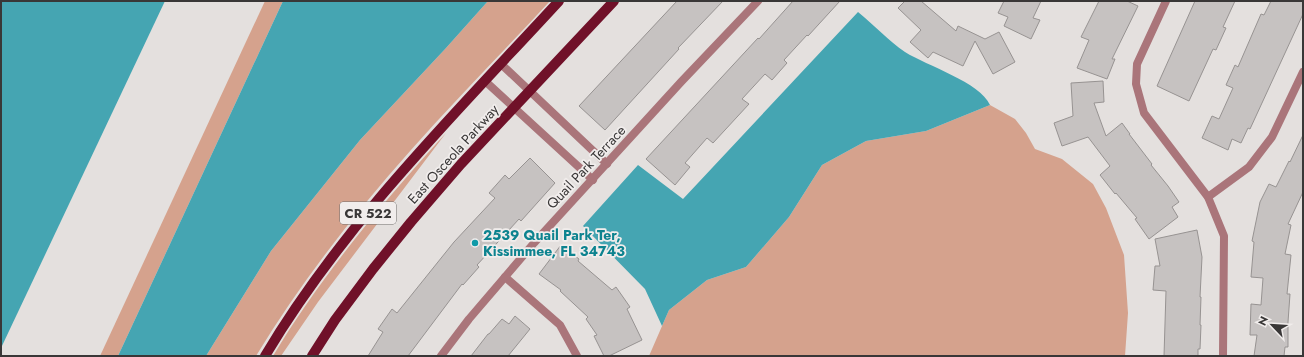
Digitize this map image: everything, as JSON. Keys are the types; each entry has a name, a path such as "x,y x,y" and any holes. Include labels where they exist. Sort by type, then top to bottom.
{"main road":[{"name":"East Osceola Parkway","path":"265,356 308,290 355,228 417,154 559,1"},
{"name":"East Osceola Parkway","path":"312,356 335,320 373,269 411,222 461,164 614,1"}],"street":[{"name":"Quail Park Terrace","path":"441,356 469,319 534,243 681,82 758,1"},
{"path":"1166,1 1137,64 1136,84 1144,113 1208,197 1224,236 1223,356"},
{"path":"501,64 607,164"},
{"path":"1208,197 1249,167 1272,138 1303,72"},
{"path":"485,81 593,180"},
{"path":"505,277 560,325 576,356"}],"shaded area":[{"path":"265,1 283,1 118,356 100,356"},
{"path":"488,1 550,1 428,131 369,199 310,275 256,356 206,356 271,251 360,140"},
{"path":"990,105 1015,119 1026,133 1035,149 1062,159 1093,184 1106,208 1124,255 1128,313 1125,356 649,356 669,310 707,280 746,267 789,217 822,165 866,141 926,131"},
{"path":"446,133 318,302 281,356 273,356 311,297 332,268 376,213"}],"water":[{"path":"1,1 165,1 1,348"},
{"path":"283,1 488,1 360,140 271,251 206,356 118,356"},
{"path":"858,12 905,52 965,82 976,89 990,105 926,131 866,141 822,165 789,217 746,267 707,280 669,310 662,326 645,289 583,226 638,165 683,199"}],"building":[{"path":"677,1 723,1 678,48 679,49 605,130 579,106"},
{"path":"793,1 840,1 784,60 787,63 772,80 765,74 742,99 749,104 713,143 707,138 685,163 690,167 675,185 646,159"},
{"path":"905,1 921,1 956,31 958,26 985,39 999,32 1015,62 993,74 975,41 963,66 933,52 928,58 910,42 921,30 898,8"},
{"path":"1004,1 1041,1 1033,18 1040,20 1031,39 1004,26 1008,17 998,13"},
{"path":"1099,1 1127,1 1138,6 1112,59 1115,59 1107,79 1077,68 1089,40 1081,37"},
{"path":"1195,1 1235,1 1223,27 1226,28 1216,50 1213,49 1189,101 1157,86"},
{"path":"1271,1 1303,1 1303,14 1250,129 1248,128 1241,143 1232,139 1228,150 1202,138 1212,116 1219,119 1233,88 1226,85 1235,65 1238,67 1261,14 1264,15"},
{"path":"1103,81 1104,102 1094,103 1106,136 1122,123 1179,202 1172,207 1178,217 1149,239 1135,219 1137,218 1100,175 1110,166 1088,137 1062,146 1054,123 1073,116 1071,83"},
{"path":"1303,135 1303,192 1288,224 1291,225 1285,254 1291,255 1287,294 1290,294 1288,347 1285,347 1284,356 1254,356 1257,335 1250,335 1251,304 1261,305 1263,278 1251,277 1254,242 1252,241 1260,202 1269,184 1276,187"},
{"path":"530,158 555,183 521,221 519,219 477,265 479,267 463,285 462,284 408,356 368,356 383,332 378,329 392,309 397,313 454,242 495,198 489,193 505,175 509,179"},
{"path":"1197,230 1202,257 1200,349 1198,349 1198,356 1164,356 1166,291 1153,290 1155,266 1160,266 1155,239"},
{"path":"561,245 579,259 578,261 612,290 616,287 630,307 627,309 642,340 609,356 604,356 594,336 597,335 586,319 588,317 560,291 561,290 539,274"},
{"path":"515,316 530,329 508,356 471,356 502,319 509,324"}],"place":[{"name":"2539 Quail Park Ter, Kissimmee, FL 34743","path":"475,243"}]}
